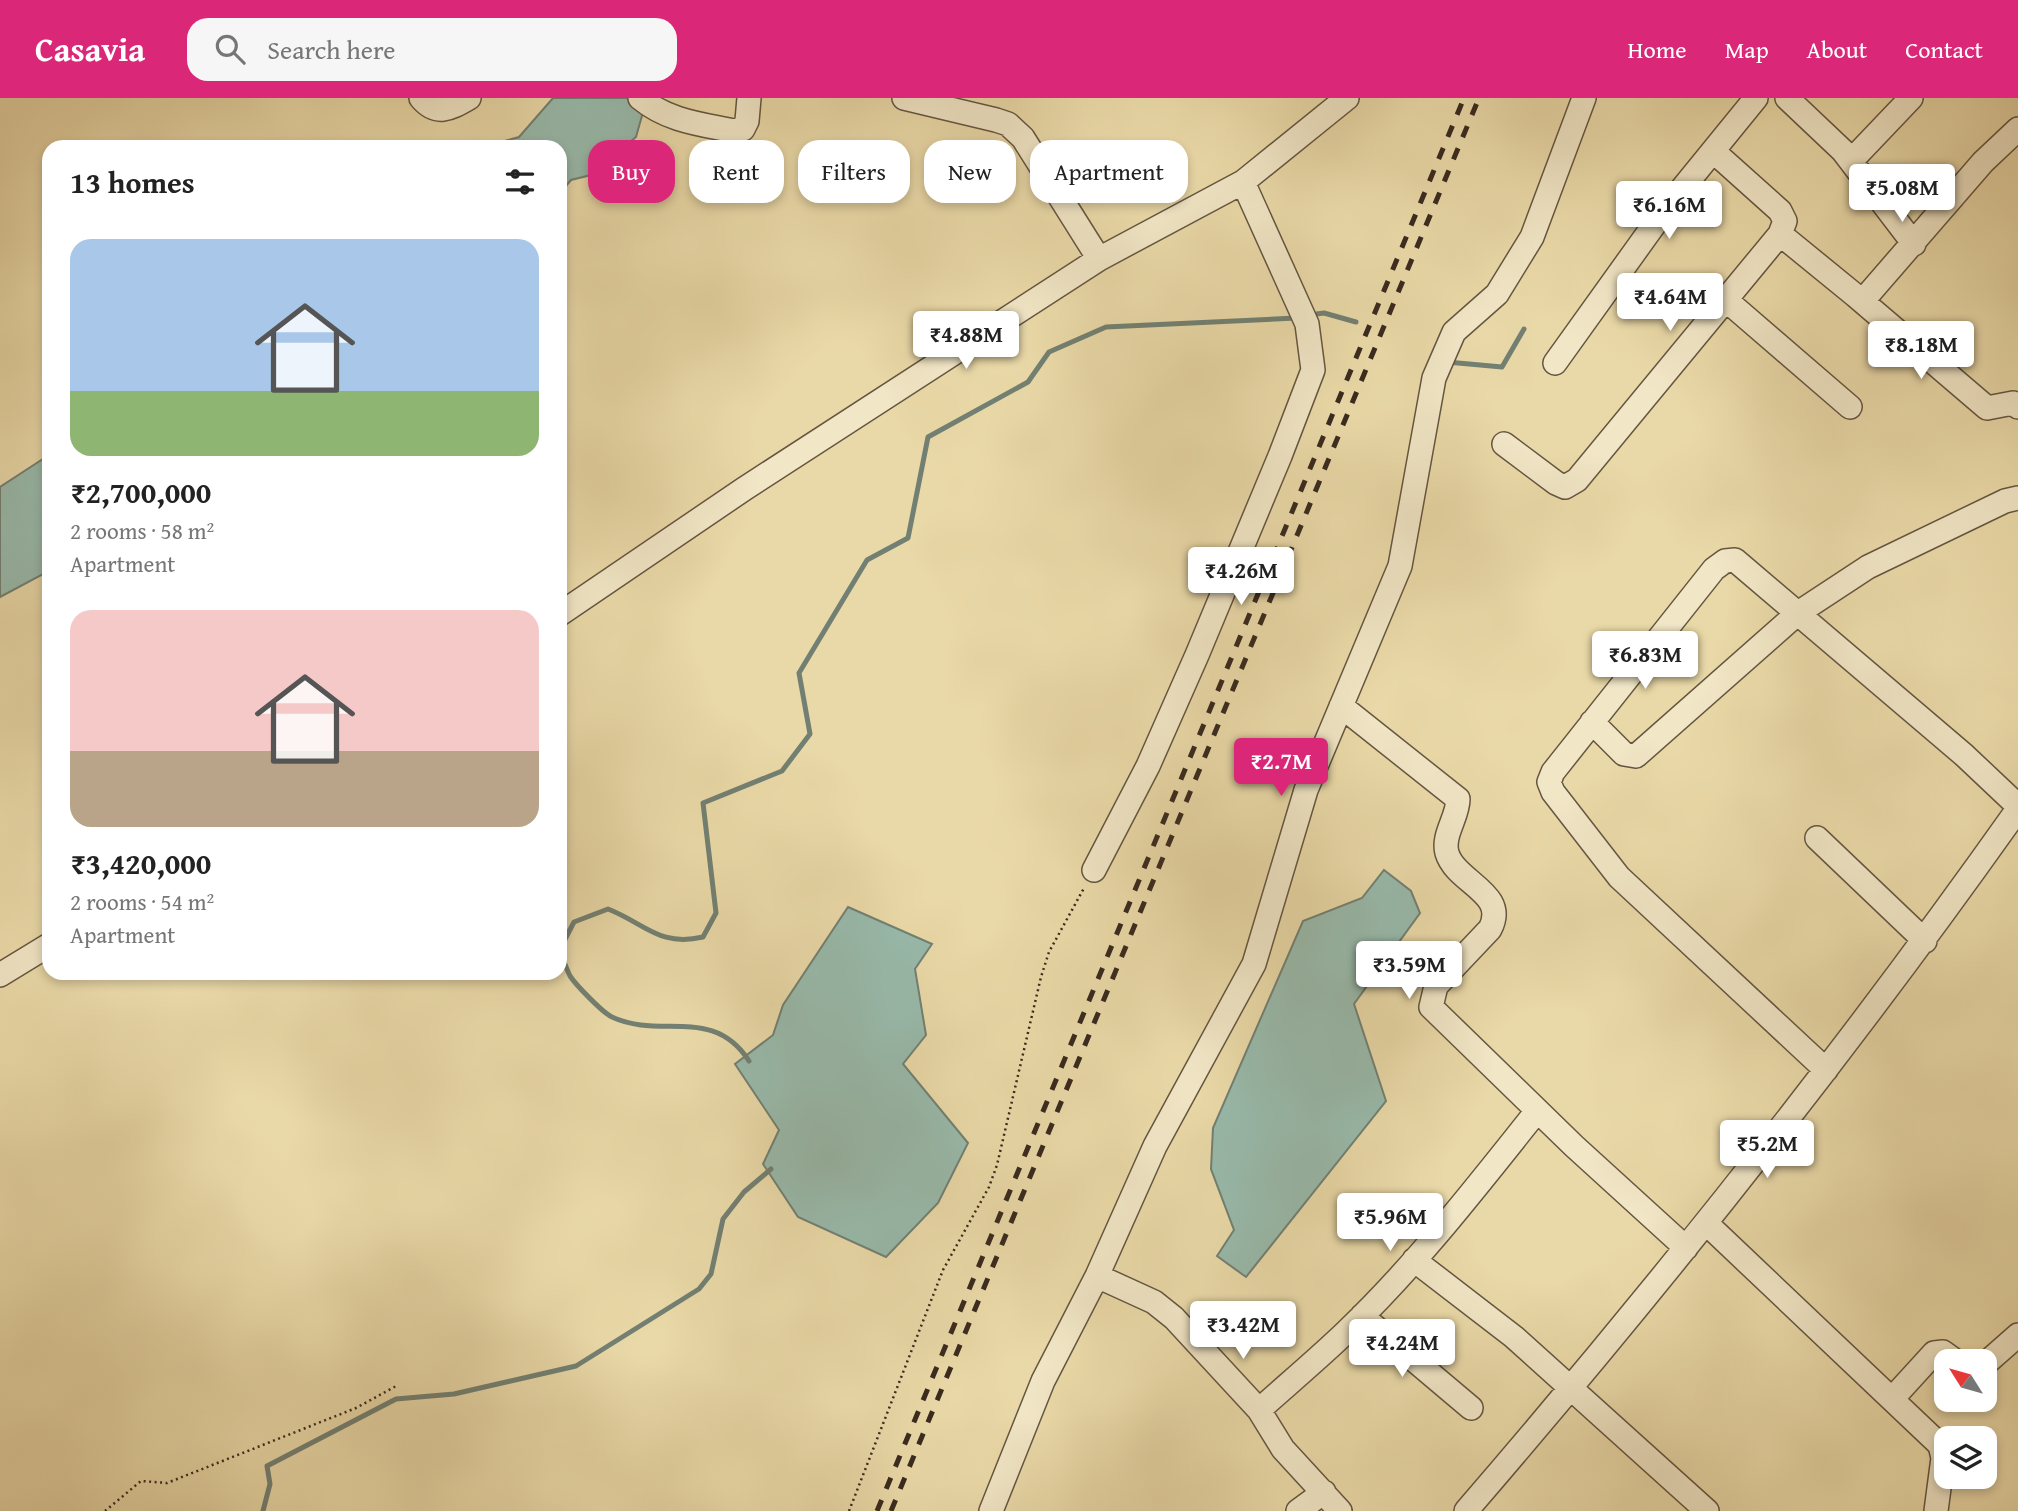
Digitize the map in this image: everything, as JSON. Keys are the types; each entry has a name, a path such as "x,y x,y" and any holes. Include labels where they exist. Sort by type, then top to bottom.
{"street":[{"path":"421,98 427,106 441,111 470,98"},
{"path":"646,103 675,119 734,131 743,129 747,121 749,98"},
{"path":"904,98 1008,124 1023,138 1099,259"},
{"path":"567,609 755,481 1099,259 1243,182 1347,98"},
{"path":"991,1511 1043,1381 1097,1276 1159,1138 1254,964 1306,790 1400,566 1434,378 1454,332 1497,294 1532,237 1584,98"},
{"path":"1555,363 1664,211 1756,98"},
{"path":"1787,98 1851,161 1914,244"},
{"path":"1851,161 1911,98"},
{"path":"1856,296 1866,297 1983,162 2018,129"},
{"path":"1504,444 1556,483 1566,487 1577,480 1780,234 1785,221 1780,211 1713,151"},
{"path":"1094,870 1148,766 1280,456 1312,370 1303,315 1243,182"},
{"path":"1780,234 1987,408 2013,403 2018,407"},
{"path":"1726,300 1850,407"},
{"path":"1592,722 1624,754 1636,756 1798,613 1868,567 2005,501 2018,498"},
{"path":"1466,1511 1573,1387 1706,1223 1826,1070 1925,941 2018,808 1964,755 1746,568 1735,560 1725,561 1714,569 1592,722 1553,772 1549,782 1553,792 1619,877 1826,1070"},
{"path":"1341,706 1458,799 1458,811 1447,838 1446,850 1451,862 1490,900 1496,919 1490,929 1436,986 1431,1007 1537,1111 1686,1248"},
{"path":"1817,838 1925,941"},
{"path":"0,975 42,949"},
{"path":"1259,1410 1362,1316 1449,1222 1537,1111"},
{"path":"1706,1223 1940,1445 1943,1458 1936,1511"},
{"path":"1414,1260 1514,1337 1573,1387 1703,1509"},
{"path":"1097,1276 1154,1302 1174,1318 1259,1410 1283,1449 1340,1511"},
{"path":"1362,1316 1471,1408"},
{"path":"1997,1354 2018,1335"},
{"path":"1892,1399 1934,1353"},
{"path":"1298,1511 1324,1492"}],"path":[{"path":"849,1511 943,1270 989,1187 997,1165 1049,952 1094,870"},
{"path":"105,1511 141,1481 167,1483 356,1408 398,1385"}],"shaded area":[{"path":"553,98 647,98 636,137 632,140 588,140 588,176 571,180 567,185 567,140 508,140 519,137"},
{"path":"42,460 42,575 0,597 0,487"},
{"path":"1384,870 1411,891 1420,913 1354,1004 1386,1101 1246,1277 1217,1256 1234,1230 1211,1169 1213,1128 1303,921 1362,898"},
{"path":"848,907 932,944 915,969 926,1035 903,1064 968,1143 938,1203 886,1257 798,1217 763,1164 779,1130 735,1064 773,1035 783,1005"}],"waterway":[{"path":"1309,315 1324,313 1356,322"},
{"path":"567,936 574,922 608,909 664,936 675,939 703,937 716,913 703,803 782,771 810,734 799,673 867,560 908,538 928,437 1028,382 1049,352 1106,327 1296,318"},
{"path":"1447,362 1502,367 1524,329"},
{"path":"567,968 573,980 596,1005 612,1017 630,1023 703,1029 719,1034 735,1044 749,1061"},
{"path":"263,1511 270,1484 267,1466 396,1399 454,1394 576,1366 699,1289 711,1274 723,1219 744,1192 771,1169"}],"railway":[{"path":"877,1511 1464,98"},
{"path":"891,1511 1479,98"}]}
